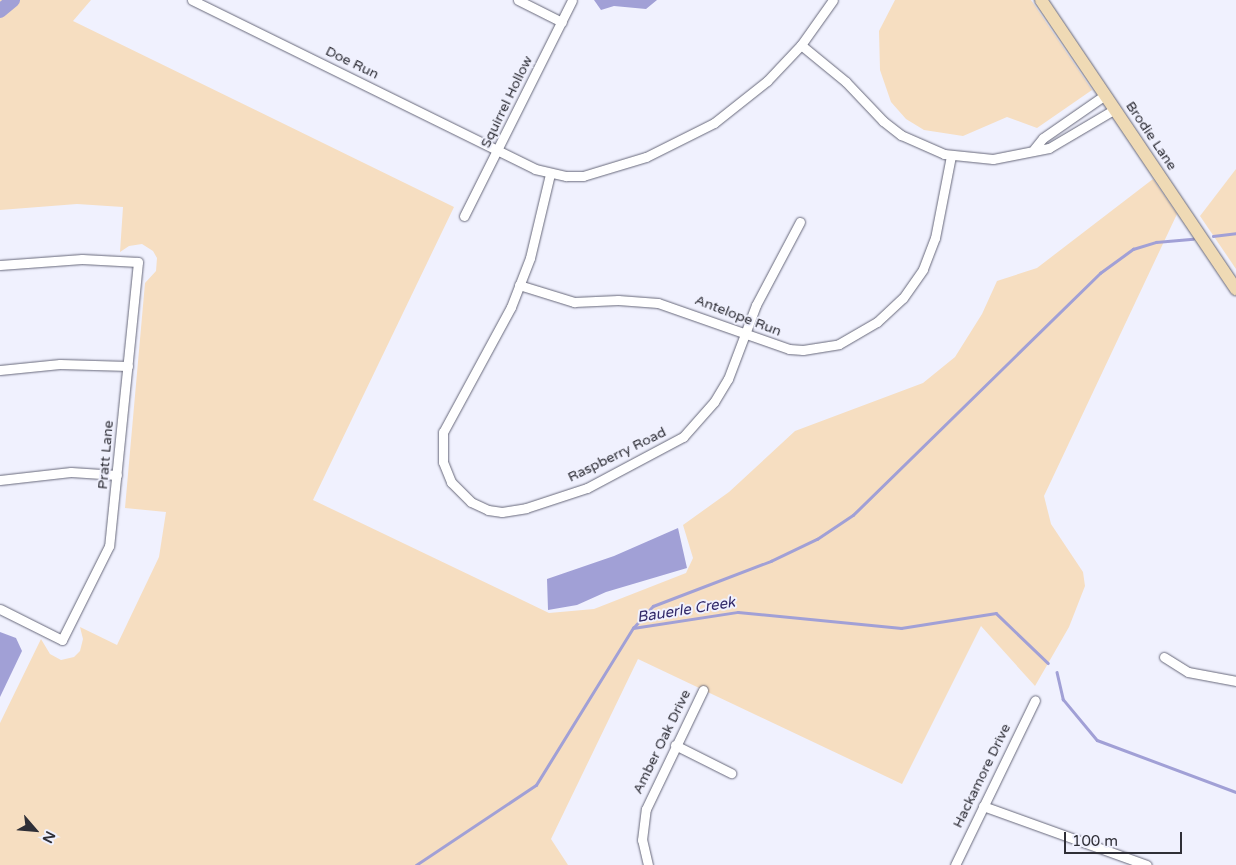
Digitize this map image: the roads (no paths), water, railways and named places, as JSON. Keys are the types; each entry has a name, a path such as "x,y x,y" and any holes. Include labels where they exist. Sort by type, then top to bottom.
{"main road":[{"name":"Brodie Lane","path":"1041,0 1236,289"}],"street":[{"name":"Doe Run","path":"192,0 550,174"},
{"path":"518,0 562,22"},
{"name":"Squirrel Hollow","path":"464,216 572,0"},
{"path":"550,174 583,176 615,168 692,136 751,95 801,45 831,1"},
{"path":"801,45 846,82 901,135 918,145 951,156 993,159 1060,144 1115,109"},
{"path":"1034,149 1043,138 1105,95"},
{"name":"Antelope Run","path":"519,285 574,302 618,300 658,303 688,311 782,347 820,349 854,338 877,322 903,298 923,269 935,238 951,156"},
{"name":"Raspberry Road","path":"550,174 540,220 519,285 500,330 443,432 443,462 451,482 471,502 488,510 502,512 526,508 587,488 683,437 714,402 728,379 772,272 800,222"},
{"name":"Pratt Lane","path":"0,265 82,258 138,262 118,475 109,546 62,640 0,609"},
{"path":"0,370 60,364 128,366"},
{"path":"0,480 71,472 118,475"},
{"path":"1164,657 1188,672 1236,681"},
{"name":"Amber Oak Drive","path":"648,865 642,840 643,817 675,745 703,690"},
{"name":"Hackamore Drive","path":"955,865 1035,700"},
{"path":"675,745 730,773"},
{"path":"983,806 1147,865"}],"water":[{"path":"594,0 657,0 646,9 614,6 601,10"},
{"path":"678,528 687,568 606,592 577,605 548,610 547,579 614,556"},
{"path":"0,632 16,638 22,651 0,697"}],"waterway":[{"path":"0,11 13,0"},
{"path":"1213,236 1236,233"},
{"path":"634,627 653,606 771,561 817,539 853,515 1100,273 1133,249 1156,242 1193,239"},
{"name":"Bauerle Creek","path":"416,865 536,785 633,628 738,612 901,628 996,613 1048,663"},
{"name":"Bauerle Creek","path":"1057,672 1063,699 1097,740 1236,792"}]}
